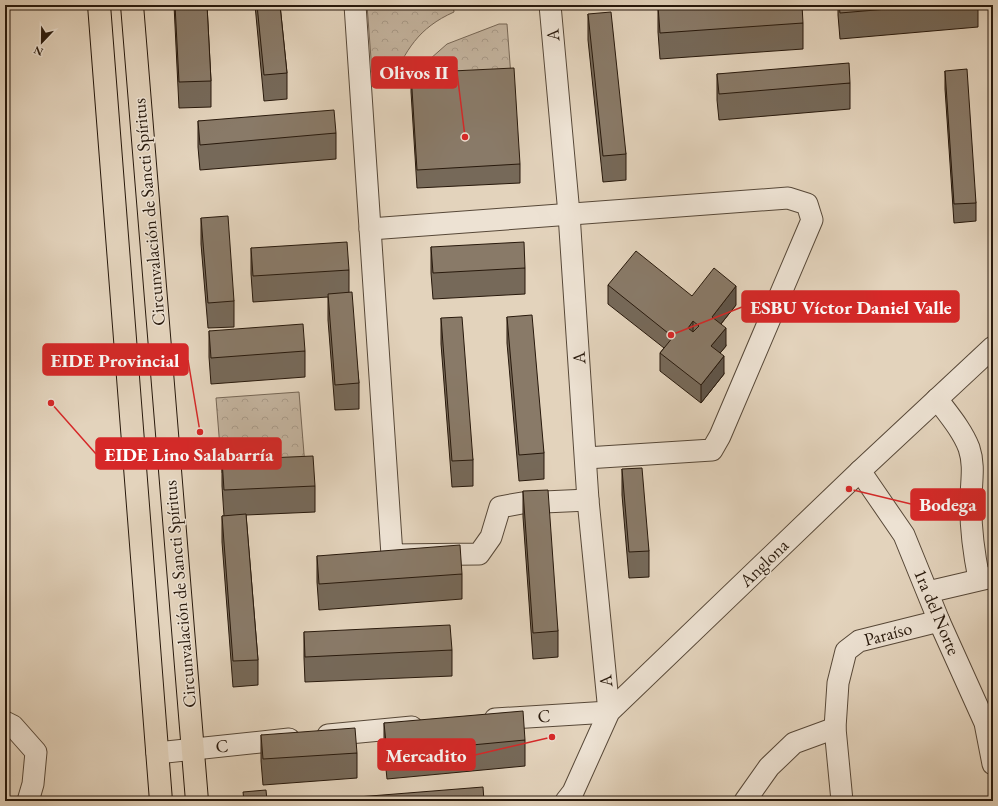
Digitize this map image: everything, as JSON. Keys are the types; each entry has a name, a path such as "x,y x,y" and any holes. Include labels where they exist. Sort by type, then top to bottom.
{"highway":[{"name":"Circunvalación de Sancti Spíritus","path":"99,5 161,801"},
{"name":"Circunvalación de Sancti Spíritus","path":"132,5 197,801"}],"street":[{"path":"355,5 392,554 479,554 491,537 500,507 522,503 588,500"},
{"name":"A","path":"550,5 569,214 588,500 609,712"},
{"path":"370,229 788,198 807,204 812,220 720,436 712,450 586,458"},
{"name":"Anglona","path":"574,798 609,712 860,470 993,347"},
{"path":"928,592 986,578 974,553 971,500 974,474 969,449 960,429 937,399"},
{"name":"1ra del Norte","path":"860,470 904,535 939,621 989,721 993,764"},
{"name":"Paraíso","path":"842,801 834,728 838,683 846,651 859,641 939,621"},
{"name":"C","path":"478,720 609,712"},
{"path":"5,722 13,726 36,752 33,784 28,801"},
{"name":"C","path":"157,753 431,725"},
{"path":"745,801 769,767 794,743 834,728"}],"green space":[{"path":"367,5 453,5 454,12 431,25 414,41 390,85 377,82 372,72"},
{"path":"499,24 507,24 511,77 419,82 430,59 447,44"},
{"path":"299,392 305,466 222,473 216,398"}],"building":[{"path":"175,5 207,5 211,81 179,82"},
{"path":"257,5 280,5 287,73 264,75"},
{"path":"802,5 803,23 660,33 658,6"},
{"path":"839,5 935,5 840,13"},
{"path":"611,12 626,154 603,156 588,14"},
{"path":"849,63 850,83 719,94 717,74"},
{"path":"514,68 520,164 417,170 411,73"},
{"path":"967,69 976,203 954,204 945,71"},
{"path":"334,110 336,133 200,145 198,121"},
{"path":"228,216 234,301 208,303 201,218"},
{"path":"347,242 349,270 253,276 251,248"},
{"path":"524,242 525,268 433,273 431,247"},
{"path":"636,251 692,296 714,268 736,286 712,317 726,328 711,346 724,356 701,385 660,353 673,337 608,285","holes":["693,321 699,326 693,332 688,328"]},
{"path":"352,292 359,383 335,385 328,294"},
{"path":"532,315 544,453 519,455 507,317"},
{"path":"462,317 473,460 452,461 441,318"},
{"path":"303,324 305,351 211,358 209,331"},
{"path":"313,456 315,486 224,490 222,460"},
{"path":"642,468 649,551 629,552 622,469"},
{"path":"548,490 558,631 533,633 523,491"},
{"path":"246,514 258,660 233,661 222,516"},
{"path":"460,545 462,574 319,584 317,556"},
{"path":"450,625 452,650 305,657 304,632"},
{"path":"523,711 525,740 387,753 384,723"},
{"path":"355,728 357,753 263,759 261,735"},
{"path":"483,787 484,801 345,801 345,798"},
{"path":"266,790 267,801 244,801 243,792"}],"place":[{"name":"Olivos II","path":"465,137"},
{"name":"ESBU Víctor Daniel Valle","path":"671,335"},
{"name":"EIDE Lino Salabarría","path":"51,403"},
{"name":"EIDE Provincial","path":"200,432"},
{"name":"Bodega","path":"849,489"},
{"name":"Mercadito","path":"552,737"}]}
